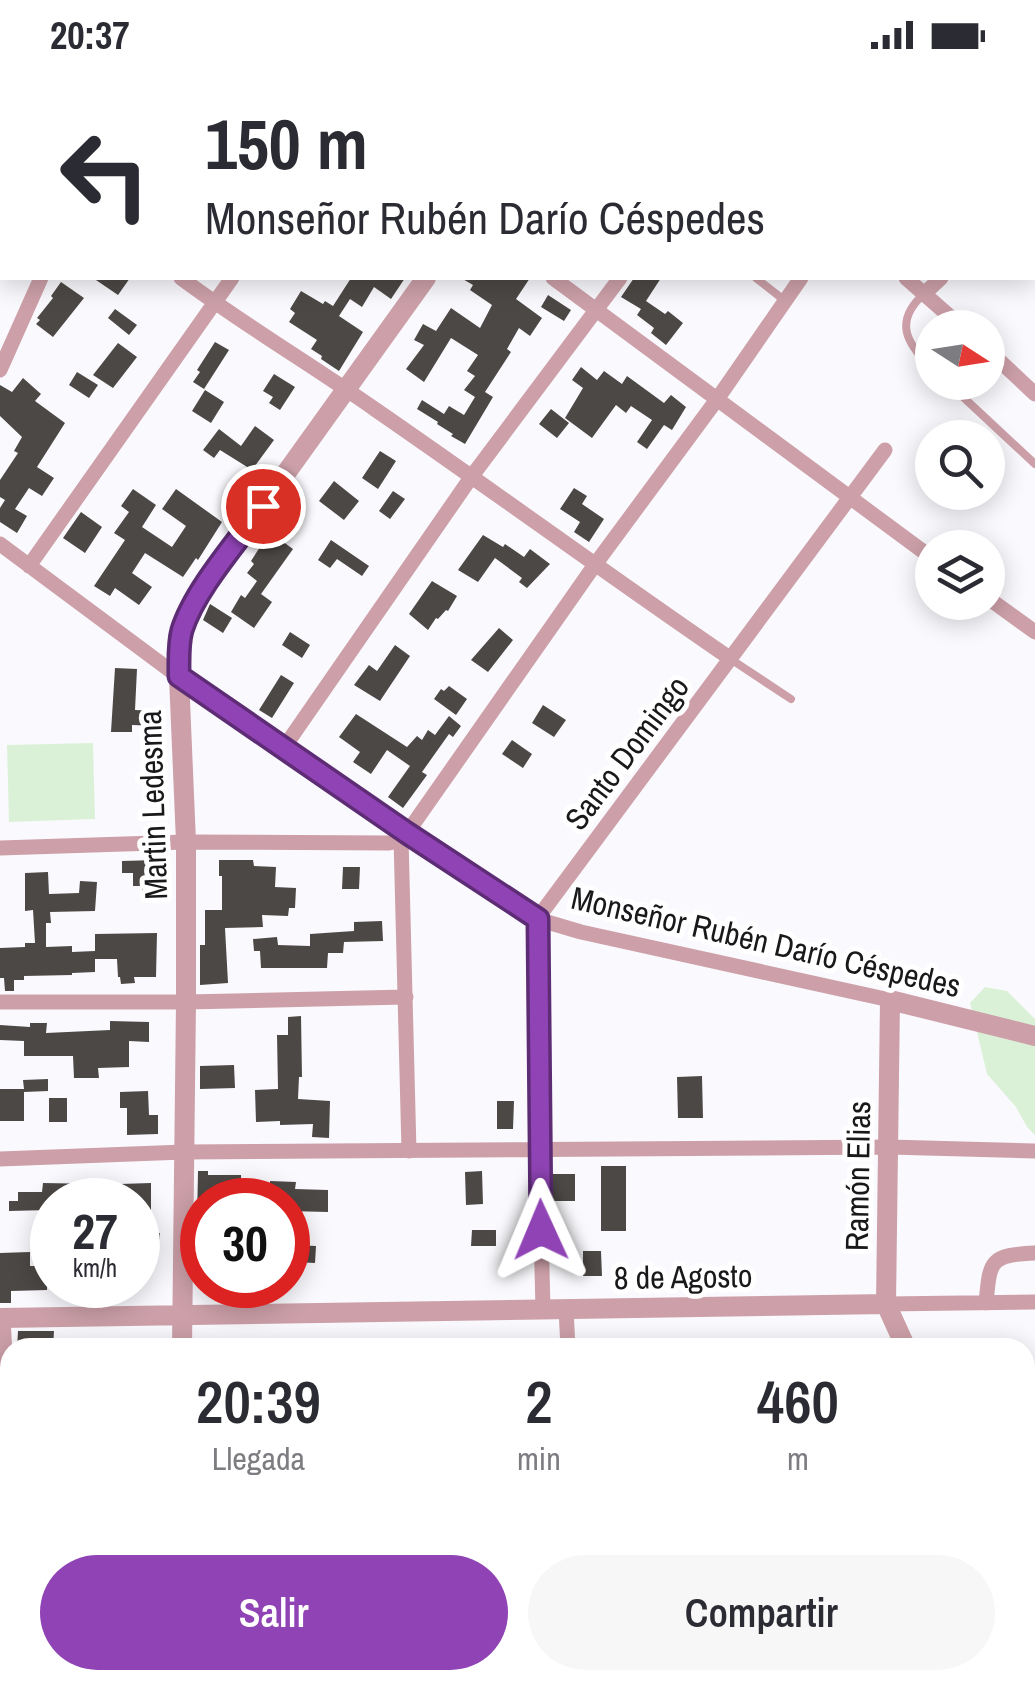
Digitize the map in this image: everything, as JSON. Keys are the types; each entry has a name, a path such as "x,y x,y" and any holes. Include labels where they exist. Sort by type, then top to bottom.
{"street":[{"path":"0,370 40,280"},
{"path":"185,280 731,659"},
{"path":"29,566 230,280"},
{"name":"Martin Ledesma","path":"182,1338 186,842 180,634 200,593 425,280"},
{"path":"556,280 915,546"},
{"path":"282,749 472,476 618,280"},
{"path":"0,848 186,842 388,843 404,835 800,280"},
{"path":"909,280 944,310"},
{"path":"925,292 940,280"},
{"path":"1005,366 1035,394"},
{"name":"Santo Domingo","path":"538,919 885,450"},
{"name":"Monseñor Rubén Darío Céspedes","path":"0,544 404,835 538,919 1035,1036"},
{"path":"1005,610 1035,632"},
{"path":"404,835 410,1151"},
{"path":"538,919 543,1309"},
{"path":"0,1002 406,998"},
{"name":"Ramón Elias","path":"890,1000 886,1304 901,1338"},
{"path":"0,1159 184,1152 888,1147 1035,1151"},
{"path":"986,1303 990,1269 996,1260 1035,1253"},
{"path":"886,1304 1035,1302"},
{"name":"8 de Agosto","path":"1,1318 886,1304"},
{"path":"566,1309 567,1338"}],"lane":[{"path":"759,280 785,301"},
{"path":"915,352 904,328 925,292"},
{"path":"966,400 1035,464"},
{"path":"731,659 791,699"}],"green space":[{"path":"93,743 95,819 9,822 7,745"},
{"path":"985,987 1007,991 1035,1019 1035,1135 987,1074 970,1003"}],"building":[{"path":"96,280 129,280 118,295"},
{"path":"350,280 404,280 391,299 374,287 362,307 350,299 339,316 363,332 339,371 311,349 317,340 289,322 295,313 290,309 301,291 333,306"},
{"path":"464,280 529,280 516,299 542,318 530,336 519,328 507,349 511,352 485,392 493,397 465,444 417,409 422,400 444,414 449,406 464,415 475,397 464,390 475,376 467,371 478,355 451,338 424,382 406,369 424,345 414,340 423,324 436,331 451,308 480,328 492,305 470,290 473,285"},
{"path":"633,280 660,280 646,301 683,323 666,345 651,333 654,328 637,315 641,309 621,297"},
{"path":"61,282 84,298 53,337 36,324"},
{"path":"548,295 571,310 564,321 541,307"},
{"path":"115,309 137,325 129,335 108,318"},
{"path":"215,342 229,350 204,389 193,382"},
{"path":"118,343 137,357 113,388 93,375"},
{"path":"581,367 597,380 604,371 622,384 627,376 664,403 671,395 686,407 672,430 664,425 647,449 637,442 652,420 631,406 626,413 616,405 592,438 565,418 583,388 572,380"},
{"path":"77,372 98,385 89,398 69,385"},
{"path":"274,374 295,387 280,410 269,403 273,397 263,391"},
{"path":"23,378 41,394 35,401 65,423 37,467 54,478 42,496 29,488 15,509 27,516 17,533 0,522 0,508 5,500 0,497 0,480 18,453 14,451 22,437 0,416 0,385 12,392"},
{"path":"205,390 224,402 211,423 192,411"},
{"path":"551,409 569,423 557,438 539,424"},
{"path":"255,426 274,440 252,470 220,450 214,458 203,450 219,429 241,446"},
{"path":"380,451 396,461 378,489 362,478"},
{"path":"334,481 359,501 344,520 319,501"},
{"path":"574,488 587,496 582,504 604,519 589,542 574,532 580,522 560,509"},
{"path":"133,489 156,505 142,527 172,547 186,526 162,509 176,489 222,522 183,577 145,553 132,573 152,587 139,605 115,588 110,596 94,586 125,540 114,533 129,512 121,506"},
{"path":"393,491 405,499 390,519 379,511"},
{"path":"81,512 102,527 85,553 63,538"},
{"path":"273,527 286,535 282,541 293,549 261,594 272,602 254,628 231,612 241,595 245,598 257,581 247,573"},
{"path":"483,535 524,557 530,549 550,564 527,588 519,582 522,578 495,558 478,582 458,570"},
{"path":"331,540 369,566 362,576 337,559 330,568 318,560"},
{"path":"432,581 457,596 428,630 409,614"},
{"path":"210,604 232,618 223,633 203,620"},
{"path":"499,628 513,640 488,672 471,660"},
{"path":"290,632 310,645 302,658 282,645"},
{"path":"395,645 410,656 380,701 354,685 369,665 377,671"},
{"path":"115,668 137,669 135,710 160,711 160,726 132,725 132,732 111,732"},
{"path":"281,675 294,683 272,718 259,710"},
{"path":"449,686 467,699 456,715 434,699"},
{"path":"543,705 566,720 554,737 532,723"},
{"path":"356,714 407,747 417,736 422,740 428,730 435,735 449,716 461,726 453,737 449,734 422,772 427,775 403,808 388,797 410,766 387,750 371,774 353,762 360,752 339,737"},
{"path":"512,740 532,754 523,768 502,754"},
{"path":"157,860 158,894 143,895 142,886 133,886 133,873 122,873 122,861"},
{"path":"219,860 253,860 254,866 276,867 275,887 296,888 295,908 289,908 288,916 262,915 263,927 225,928 228,983 200,985 205,910 222,910"},
{"path":"343,867 360,867 359,889 342,889"},
{"path":"48,872 49,894 79,893 80,881 97,882 95,911 50,912 46,947 72,946 72,952 95,951 95,934 157,933 156,977 134,977 135,983 121,984 117,959 95,959 95,972 24,976 24,980 14,980 14,991 5,991 4,978 0,978 0,948 35,943 33,910 25,911 25,873"},
{"path":"382,921 383,941 344,942 343,953 328,953 327,968 261,968 260,951 254,951 253,939 277,937 278,945 310,946 310,934 354,931 354,922"},
{"path":"301,1016 302,1077 298,1099 330,1101 329,1138 312,1137 313,1124 256,1122 255,1090 278,1089 277,1035 288,1035 288,1017"},
{"path":"110,1021 149,1022 149,1042 129,1041 129,1067 98,1068 99,1078 74,1078 73,1056 24,1056 24,1041 0,1040 0,1025 30,1027 30,1023 47,1023 46,1033 110,1030"},
{"path":"234,1065 235,1088 200,1089 200,1066"},
{"path":"702,1076 703,1118 678,1118 677,1077"},
{"path":"48,1079 48,1091 24,1092 24,1121 0,1121 0,1089 24,1089 23,1080"},
{"path":"148,1091 149,1115 158,1115 158,1134 127,1135 127,1108 120,1108 120,1092"},
{"path":"49,1098 67,1098 67,1122 49,1122"},
{"path":"497,1101 514,1101 513,1129 497,1129"},
{"path":"601,1166 626,1166 626,1231 601,1231"},
{"path":"198,1171 208,1171 208,1175 241,1178 198,1178"},
{"path":"482,1171 483,1204 466,1205 465,1172"},
{"path":"551,1174 575,1174 575,1201 552,1201"},
{"path":"310,1189 328,1190 328,1212 310,1212"},
{"path":"18,1192 30,1192 30,1210 9,1211 9,1201 18,1201"},
{"path":"472,1230 496,1230 496,1246 471,1246"},
{"path":"310,1246 316,1246 315,1263 310,1263"},
{"path":"583,1251 601,1251 602,1276 583,1276"},
{"path":"30,1252 30,1290 11,1291 11,1303 0,1303 0,1253"},
{"path":"18,1331 54,1331 54,1338 18,1338"}],"route":[{"path":"263,506 188,613 180,634 179,676 538,919 541,1230"}]}
